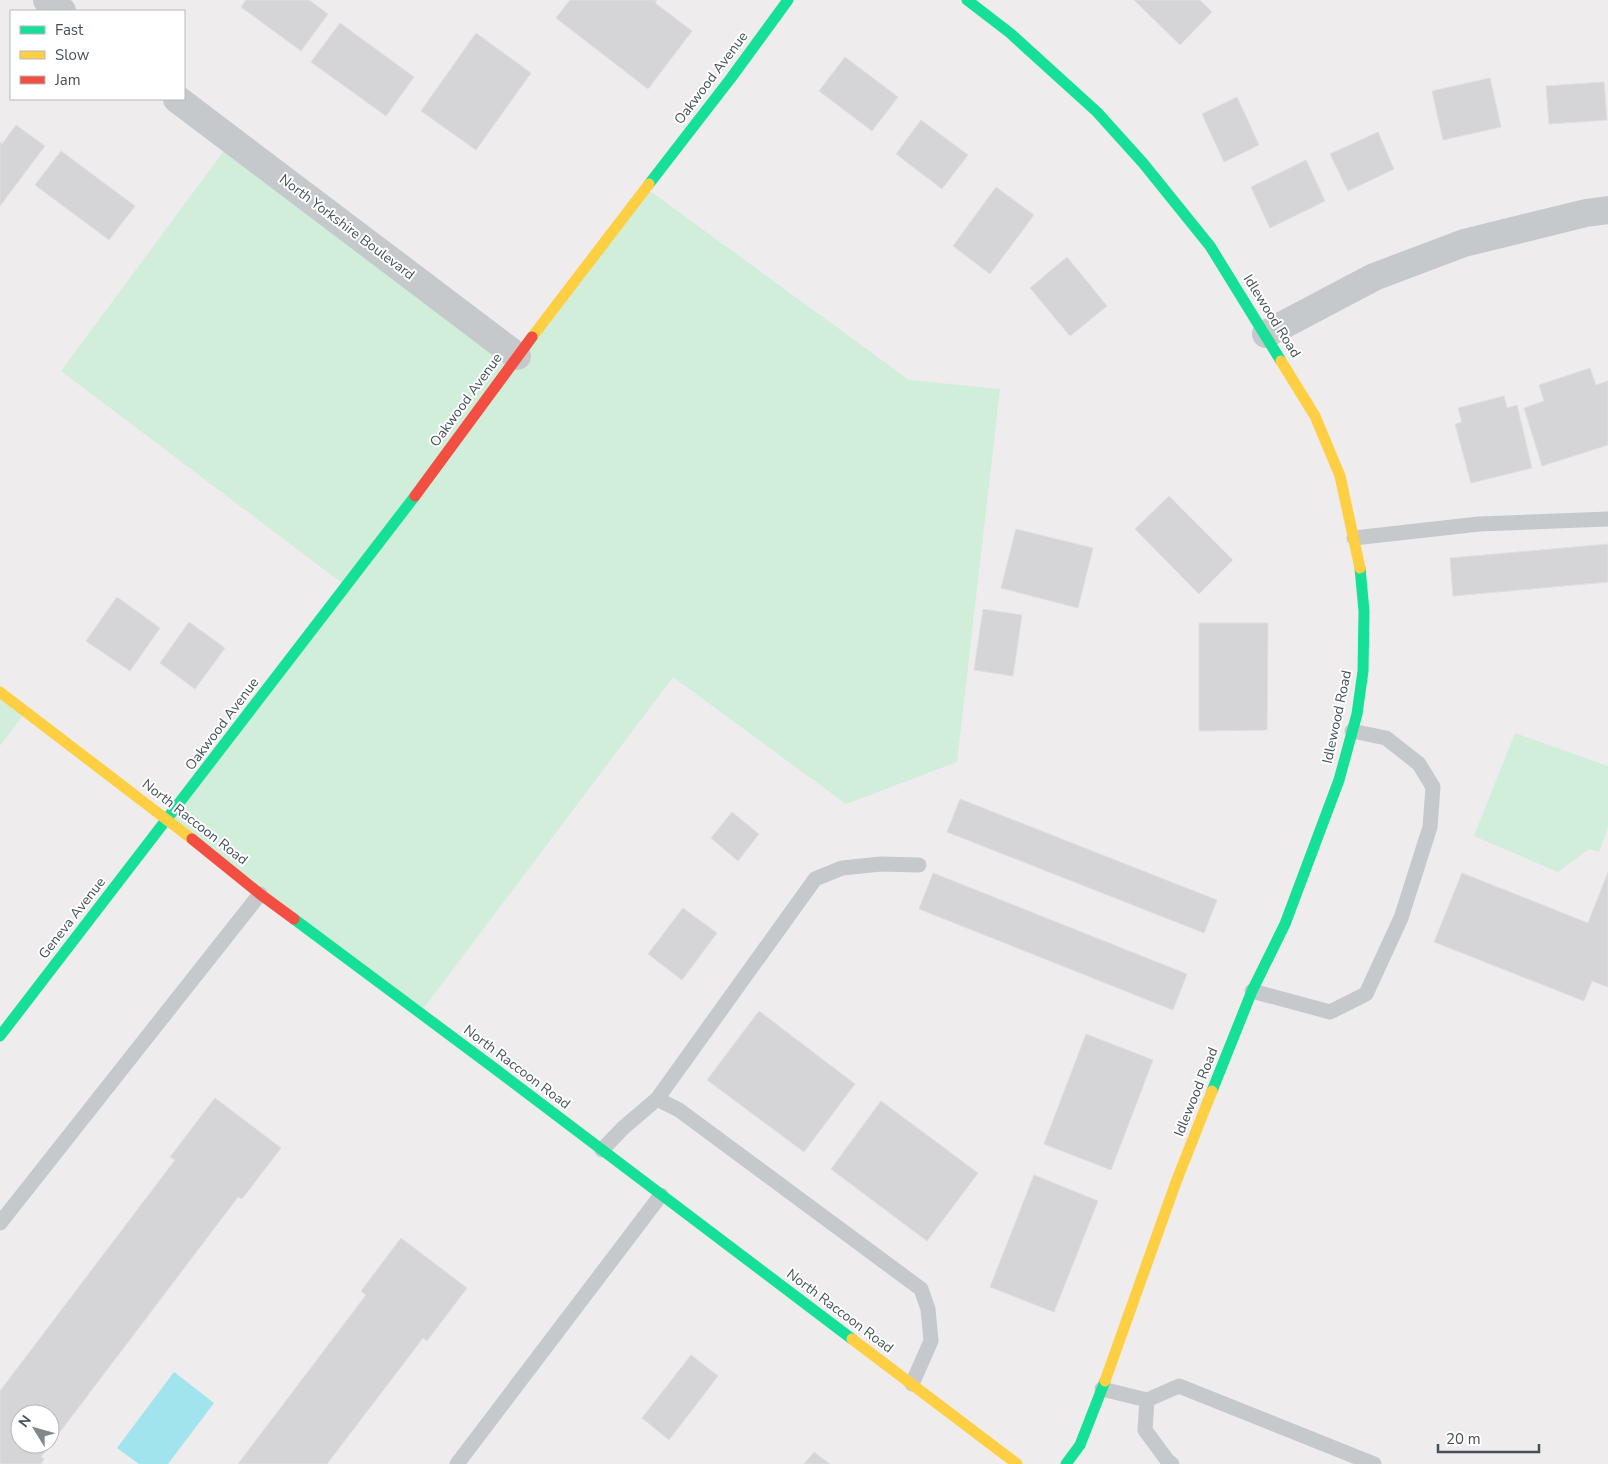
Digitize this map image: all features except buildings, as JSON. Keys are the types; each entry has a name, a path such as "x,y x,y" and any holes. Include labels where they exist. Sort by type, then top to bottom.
{"street":[{"path":"47,0 61,10"},
{"name":"Oakwood Avenue","path":"168,819 407,506 517,356 731,78 788,0"},
{"name":"Idlewood Road","path":"967,0 1010,33 1097,112 1143,163 1210,246 1315,416 1340,476 1360,566 1364,611 1363,671 1356,714 1339,780 1285,924 1252,992 1176,1182 1080,1445 1066,1464"},
{"name":"North Yorkshire Boulevard","path":"179,100 517,356"},
{"path":"1266,334 1374,277 1464,243 1608,210"},
{"name":"North Raccoon Road","path":"0,692 168,819 260,894 1017,1464"},
{"name":"Geneva Avenue","path":"0,1036 168,819"}],"lane":[{"path":"1354,538 1479,524 1608,519"},
{"path":"1252,992 1330,1012 1366,994 1401,918 1430,827 1433,787 1419,764 1386,738 1352,731"},
{"path":"602,1150 623,1128 657,1099 815,879 842,868 881,864 919,865"},
{"path":"0,1223 260,894"},
{"path":"657,1099 679,1110 921,1289 928,1309 931,1341 912,1384"},
{"path":"457,1464 661,1195"},
{"path":"1102,1389 1148,1400 1179,1386 1374,1464"},
{"path":"1148,1400 1145,1430 1172,1464"}],"green space":[{"path":"232,140 517,355 646,188 909,380 1000,389 957,762 846,804 673,677 420,1013 168,819 346,586 61,371"},
{"path":"0,692 26,711 0,746"},
{"path":"1515,733 1608,766 1608,827 1599,852 1589,849 1558,872 1474,836"}],"water":[{"path":"174,1372 214,1403 168,1464 139,1464 117,1448"}],"traffic: fast":[{"path":"649,184 731,78 788,0"},
{"path":"967,0 1010,33 1097,112 1143,163 1210,246 1281,361"},
{"path":"0,1036 415,496"},
{"path":"1212,1091 1252,991 1285,924 1339,780 1357,714 1363,671 1364,611 1360,568"},
{"path":"294,919 852,1339"},
{"path":"1066,1464 1080,1445 1105,1381"}],"traffic: slow":[{"path":"532,337 649,184"},
{"path":"1281,361 1315,416 1340,476 1360,568"},
{"path":"0,692 192,839"},
{"path":"1105,1381 1176,1182 1212,1091"},
{"path":"852,1339 1017,1464"}],"traffic: jam":[{"path":"415,496 532,337"},
{"path":"192,839 294,919"}]}
